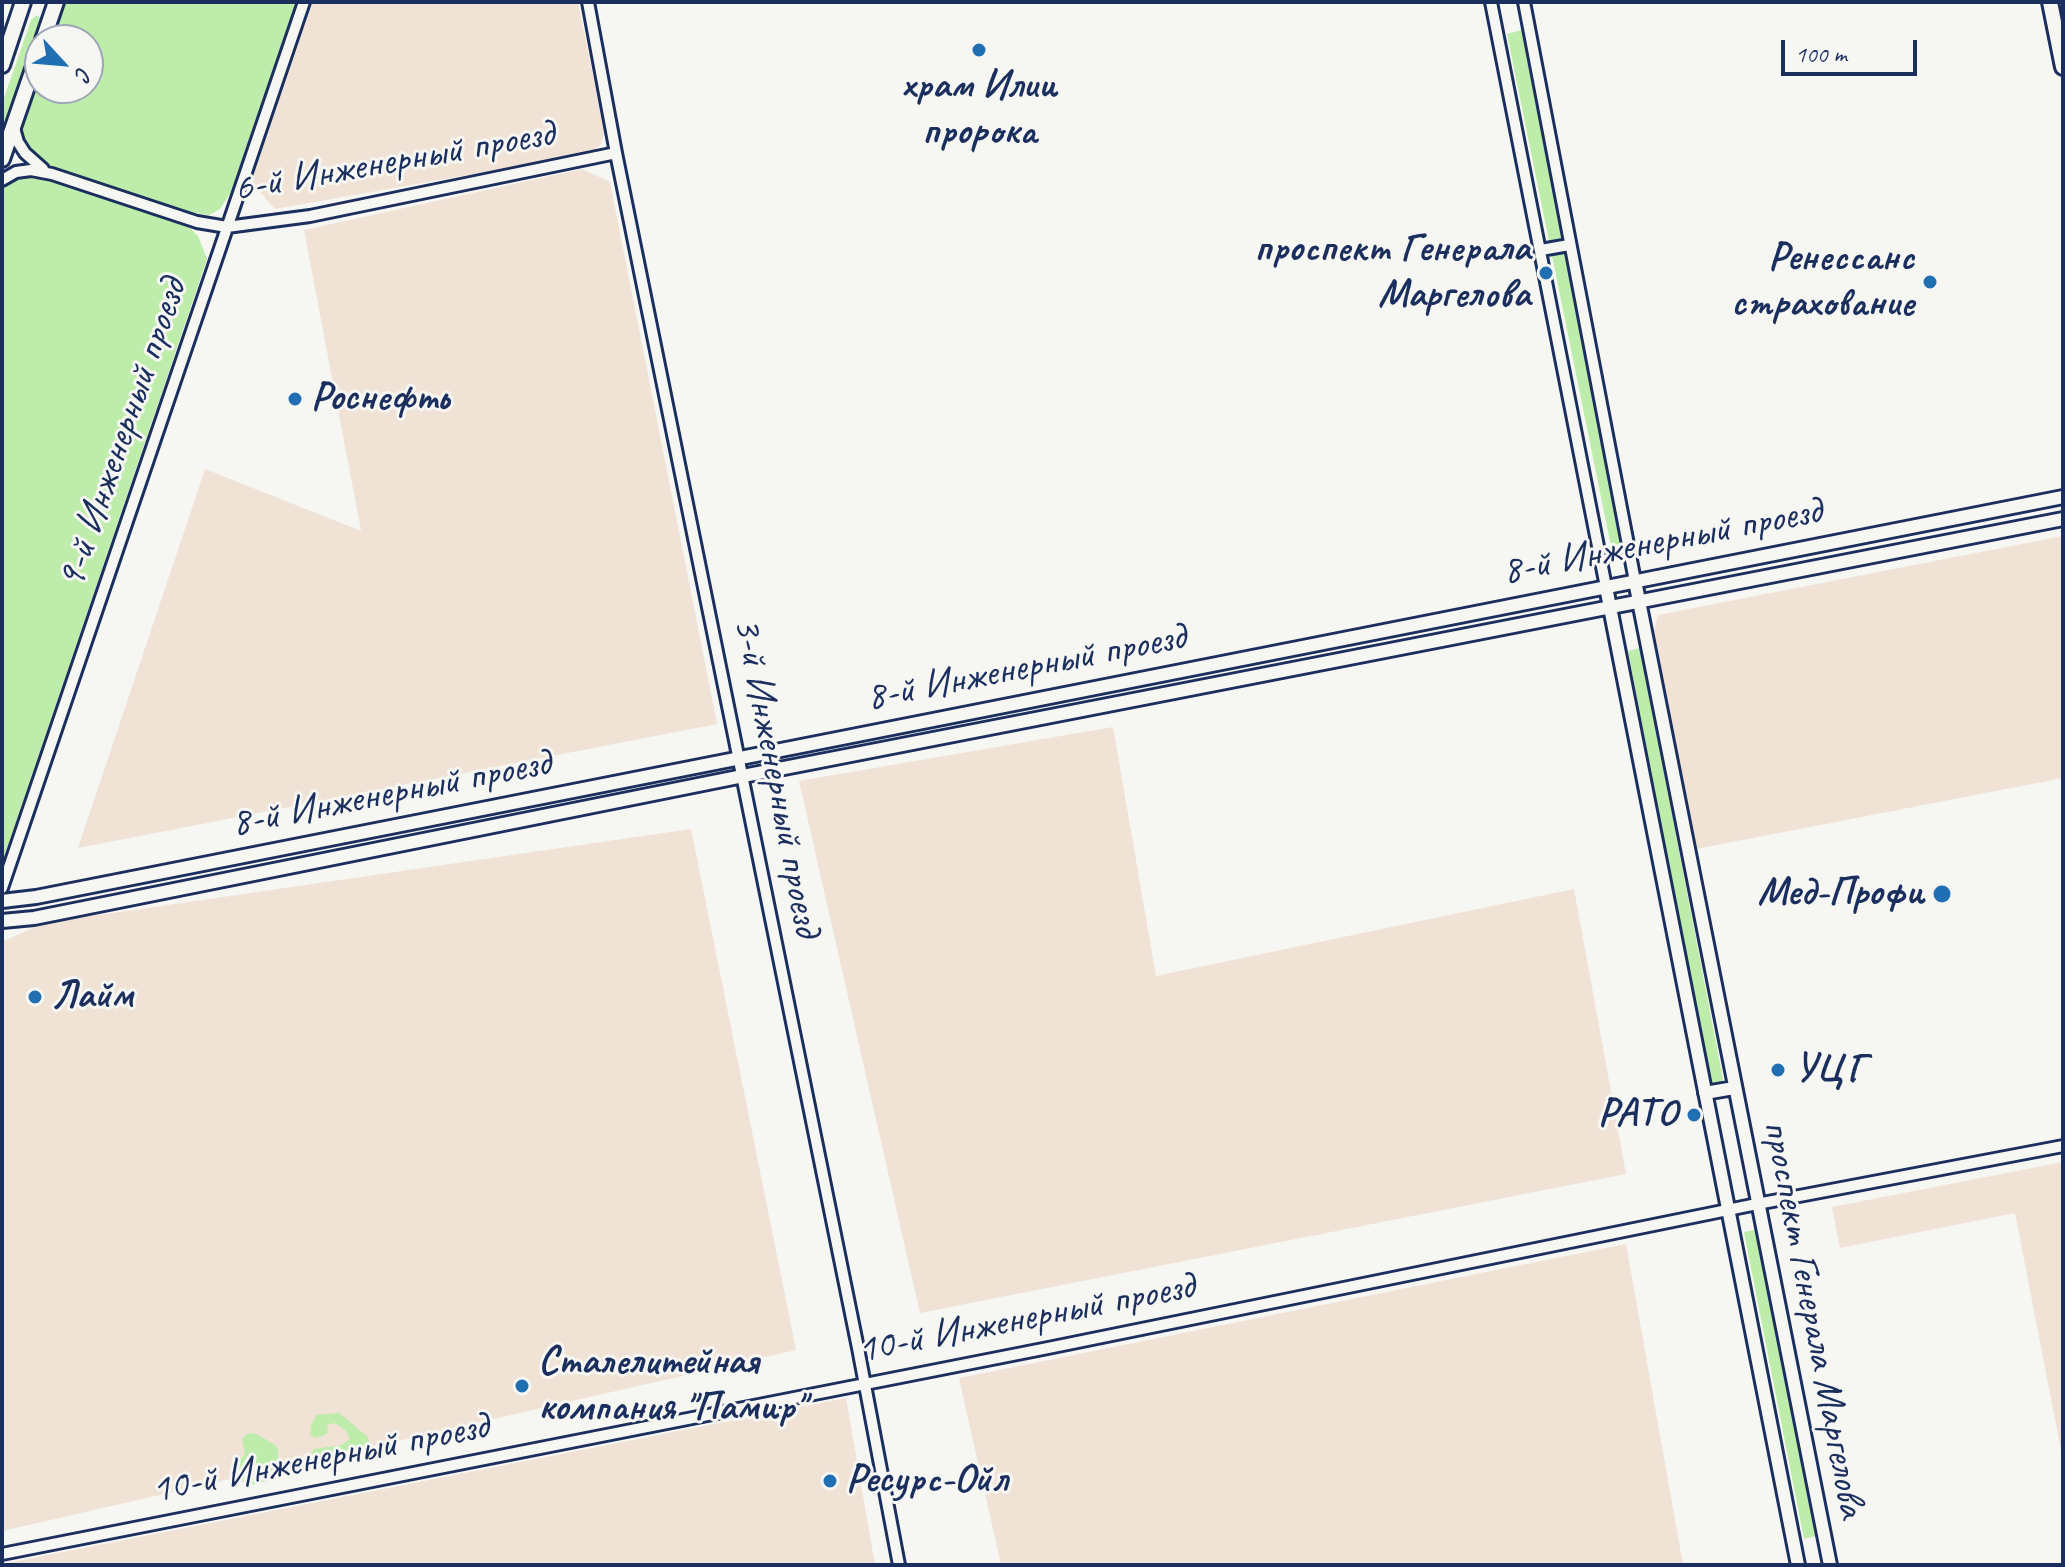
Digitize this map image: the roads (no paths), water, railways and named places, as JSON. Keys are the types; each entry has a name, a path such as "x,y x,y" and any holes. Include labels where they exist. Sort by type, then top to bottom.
{"main road":[{"path":"2,65 23,2"},
{"path":"48,24 56,2"},
{"path":"2050,2 2063,67"},
{"path":"2,159 24,96"}],"street":[{"name":"9-й Инженерный проезд","path":"2,888 304,2"},
{"name":"3-й Инженерный проезд","path":"588,2 899,1565"},
{"name":"проспект Генерала Маргелова","path":"1493,2 1798,1565"},
{"name":"проспект Генерала Маргелова","path":"1524,2 1568,242 1830,1565"},
{"path":"14,125 18,142 25,153 52,174"},
{"name":"6-й Инженерный проезд","path":"2,180 16,172 31,170 52,174 197,222 227,227 310,216 616,153"},
{"path":"1541,250 1568,242"},
{"name":"8-й Инженерный проезд","path":"2,901 52,894 2063,497"},
{"name":"8-й Инженерный проезд","path":"2,921 34,918 900,745 2063,519"},
{"path":"1705,567 1709,588"},
{"path":"897,726 900,745"},
{"path":"1705,1093 1734,1088"},
{"name":"10-й Инженерный проезд","path":"2,1554 1757,1204 2063,1146"}],"place":[{"name":"храм Илии пророка","path":"979,50"},
{"name":"проспект Генерала Маргелова","path":"1546,273"},
{"name":"Ренессанс страхование","path":"1930,282"},
{"name":"Роснефть","path":"295,399"},
{"name":"Мед-Профи","path":"1942,894"},
{"name":"Лайм","path":"35,997"},
{"name":"УЦГ","path":"1778,1070"},
{"name":"РАТО","path":"1694,1115"},
{"name":"Сталелитейная компания \"Памир\"","path":"522,1386"},
{"name":"Ресурс-Ойл","path":"830,1481"}]}
